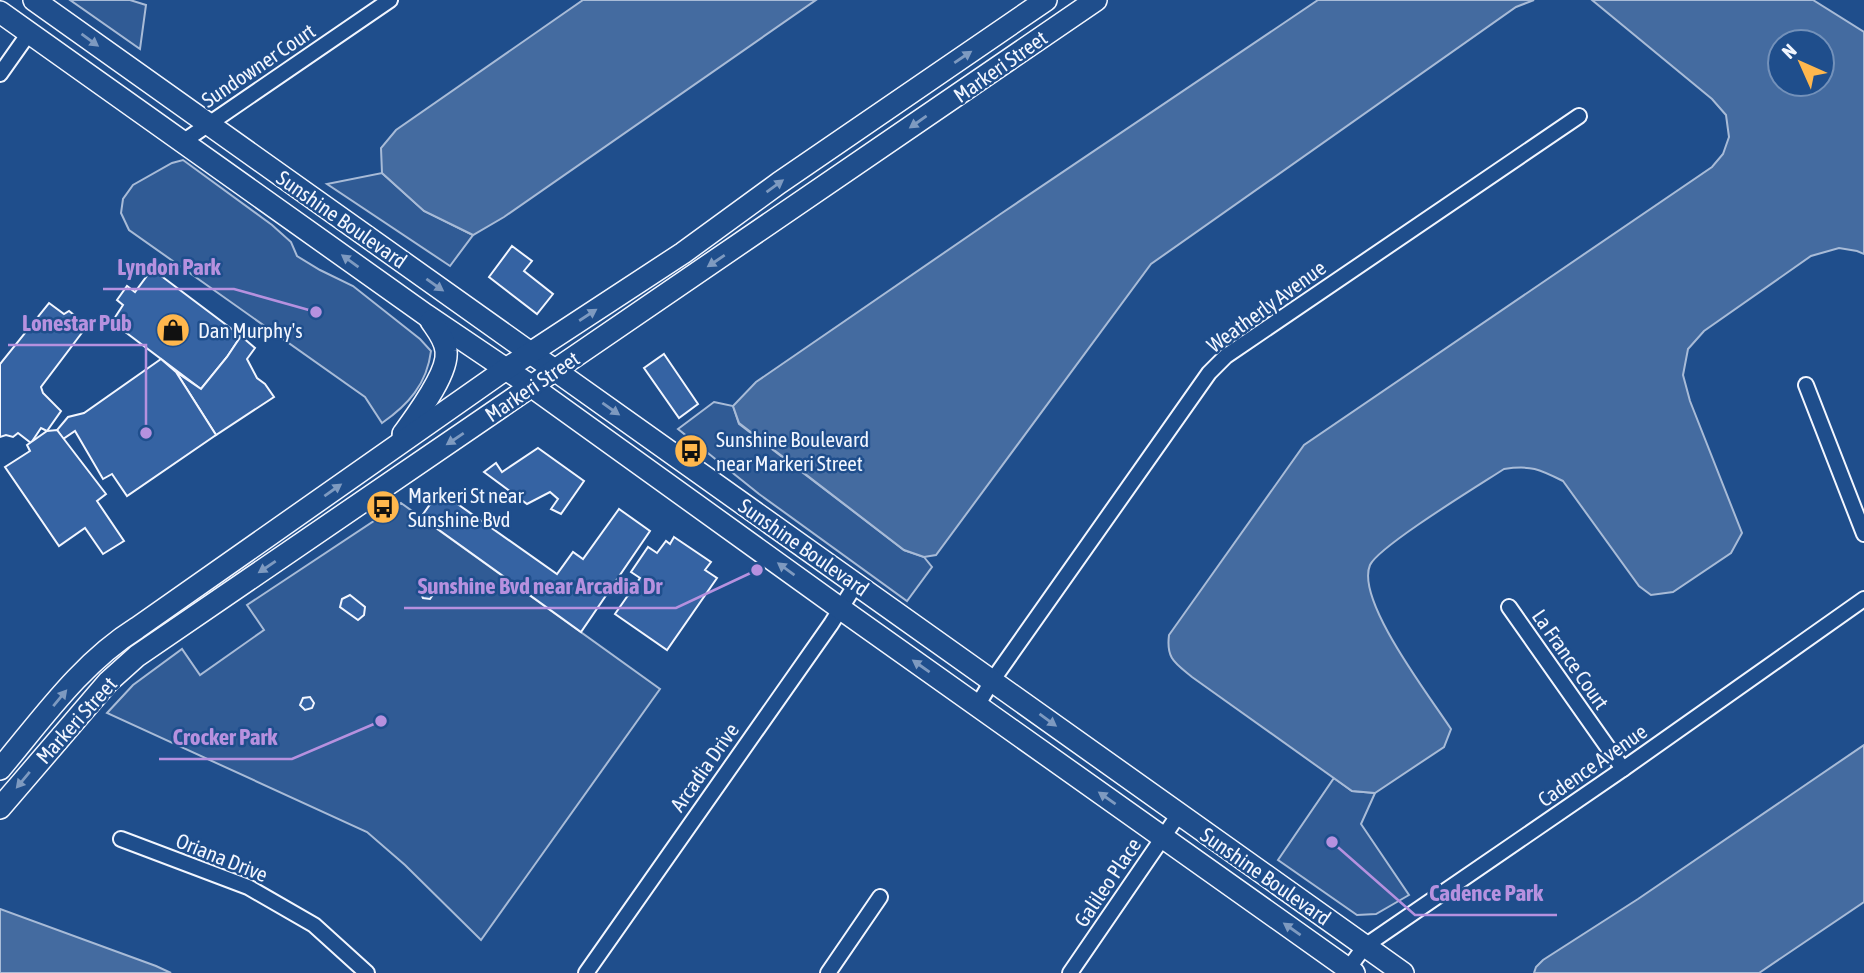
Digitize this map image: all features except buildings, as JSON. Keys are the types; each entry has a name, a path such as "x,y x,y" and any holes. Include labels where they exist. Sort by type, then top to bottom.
{"main road":[{"name":"Sunshine Boulevard","path":"34,0 1403,973"},
{"name":"Markeri Street","path":"0,769 82,672 116,641 530,352 683,253 779,183 1046,0"},
{"name":"Markeri Street","path":"0,808 108,682 137,656 1096,0"},
{"name":"Sunshine Boulevard","path":"0,12 1351,971"},
{"path":"876,116 893,139"},
{"path":"391,449 430,394 442,372 447,354 440,335 426,314"}],"street":[{"name":"Sundowner Court","path":"184,141 390,0"},
{"path":"0,74 29,33"},
{"name":"Weatherly Avenue","path":"978,706 992,681 1209,373 1226,356 1579,116"},
{"path":"1806,385 1864,534"},
{"name":"Arcadia Drive","path":"586,973 856,584"},
{"name":"Cadence Avenue","path":"1351,971 1365,946 1864,599"},
{"name":"La France Court","path":"1509,607 1623,769"},
{"name":"Galileo Place","path":"1070,973 1179,814"},
{"name":"Oriana Drive","path":"121,839 247,887 314,925 367,973"},
{"path":"828,973 880,897"}],"shaded area":[{"path":"70,0 130,0 146,5 140,49"},
{"path":"583,0 816,0 504,217 473,235 424,211 382,173 381,148 396,130"},
{"path":"1318,0 1534,0 1516,7 1151,264 936,555 924,557 904,550 739,423 733,406 756,382"},
{"path":"1592,0 1813,0 1864,32 1864,254 1839,248 1811,256 1704,331 1688,349 1683,375 1690,401 1742,533 1731,553 1673,592 1651,595 1639,586 1563,481 1541,471 1521,467 1504,469 1432,516 1377,556 1370,565 1368,581 1374,601 1397,648 1451,729 1444,747 1375,793 1352,791 1192,677 1173,660 1169,650 1169,635 1304,445 1712,167 1723,154 1729,137 1726,115 1712,99"},
{"path":"183,160 272,225 291,242 297,256 353,286 420,339 431,351 421,384 408,401 391,416 382,423 365,397 129,230 121,213 123,199 133,185 172,163"},
{"path":"382,173 424,211 473,235 450,266 327,184"},
{"path":"714,402 733,406 739,424 904,550 924,557 932,567 907,601 759,494 678,429"},
{"path":"401,503 660,689 481,940 405,865 367,832 107,713 133,685 182,649 200,675 264,630 247,605"},
{"path":"1864,745 1864,902 1759,973 1534,973 1543,960 1638,899"},
{"path":"1334,778 1352,791 1375,793 1361,824 1409,895 1376,914 1357,915 1278,860"},
{"path":"0,909 156,966 171,973 0,973"}],"place":[{"name":"Lyndon Park","path":"316,312"},
{"name":"Dan Murphy's","path":"173,330"},
{"name":"Lonestar Pub","path":"146,433"},
{"name":"Sunshine Boulevard near Markeri Street","path":"691,451"},
{"name":"Markeri St near Sunshine Bvd","path":"383,507"},
{"name":"Sunshine Bvd near Arcadia Dr","path":"757,570"},
{"name":"Crocker Park","path":"381,721"},
{"name":"Cadence Park","path":"1332,842"}]}
